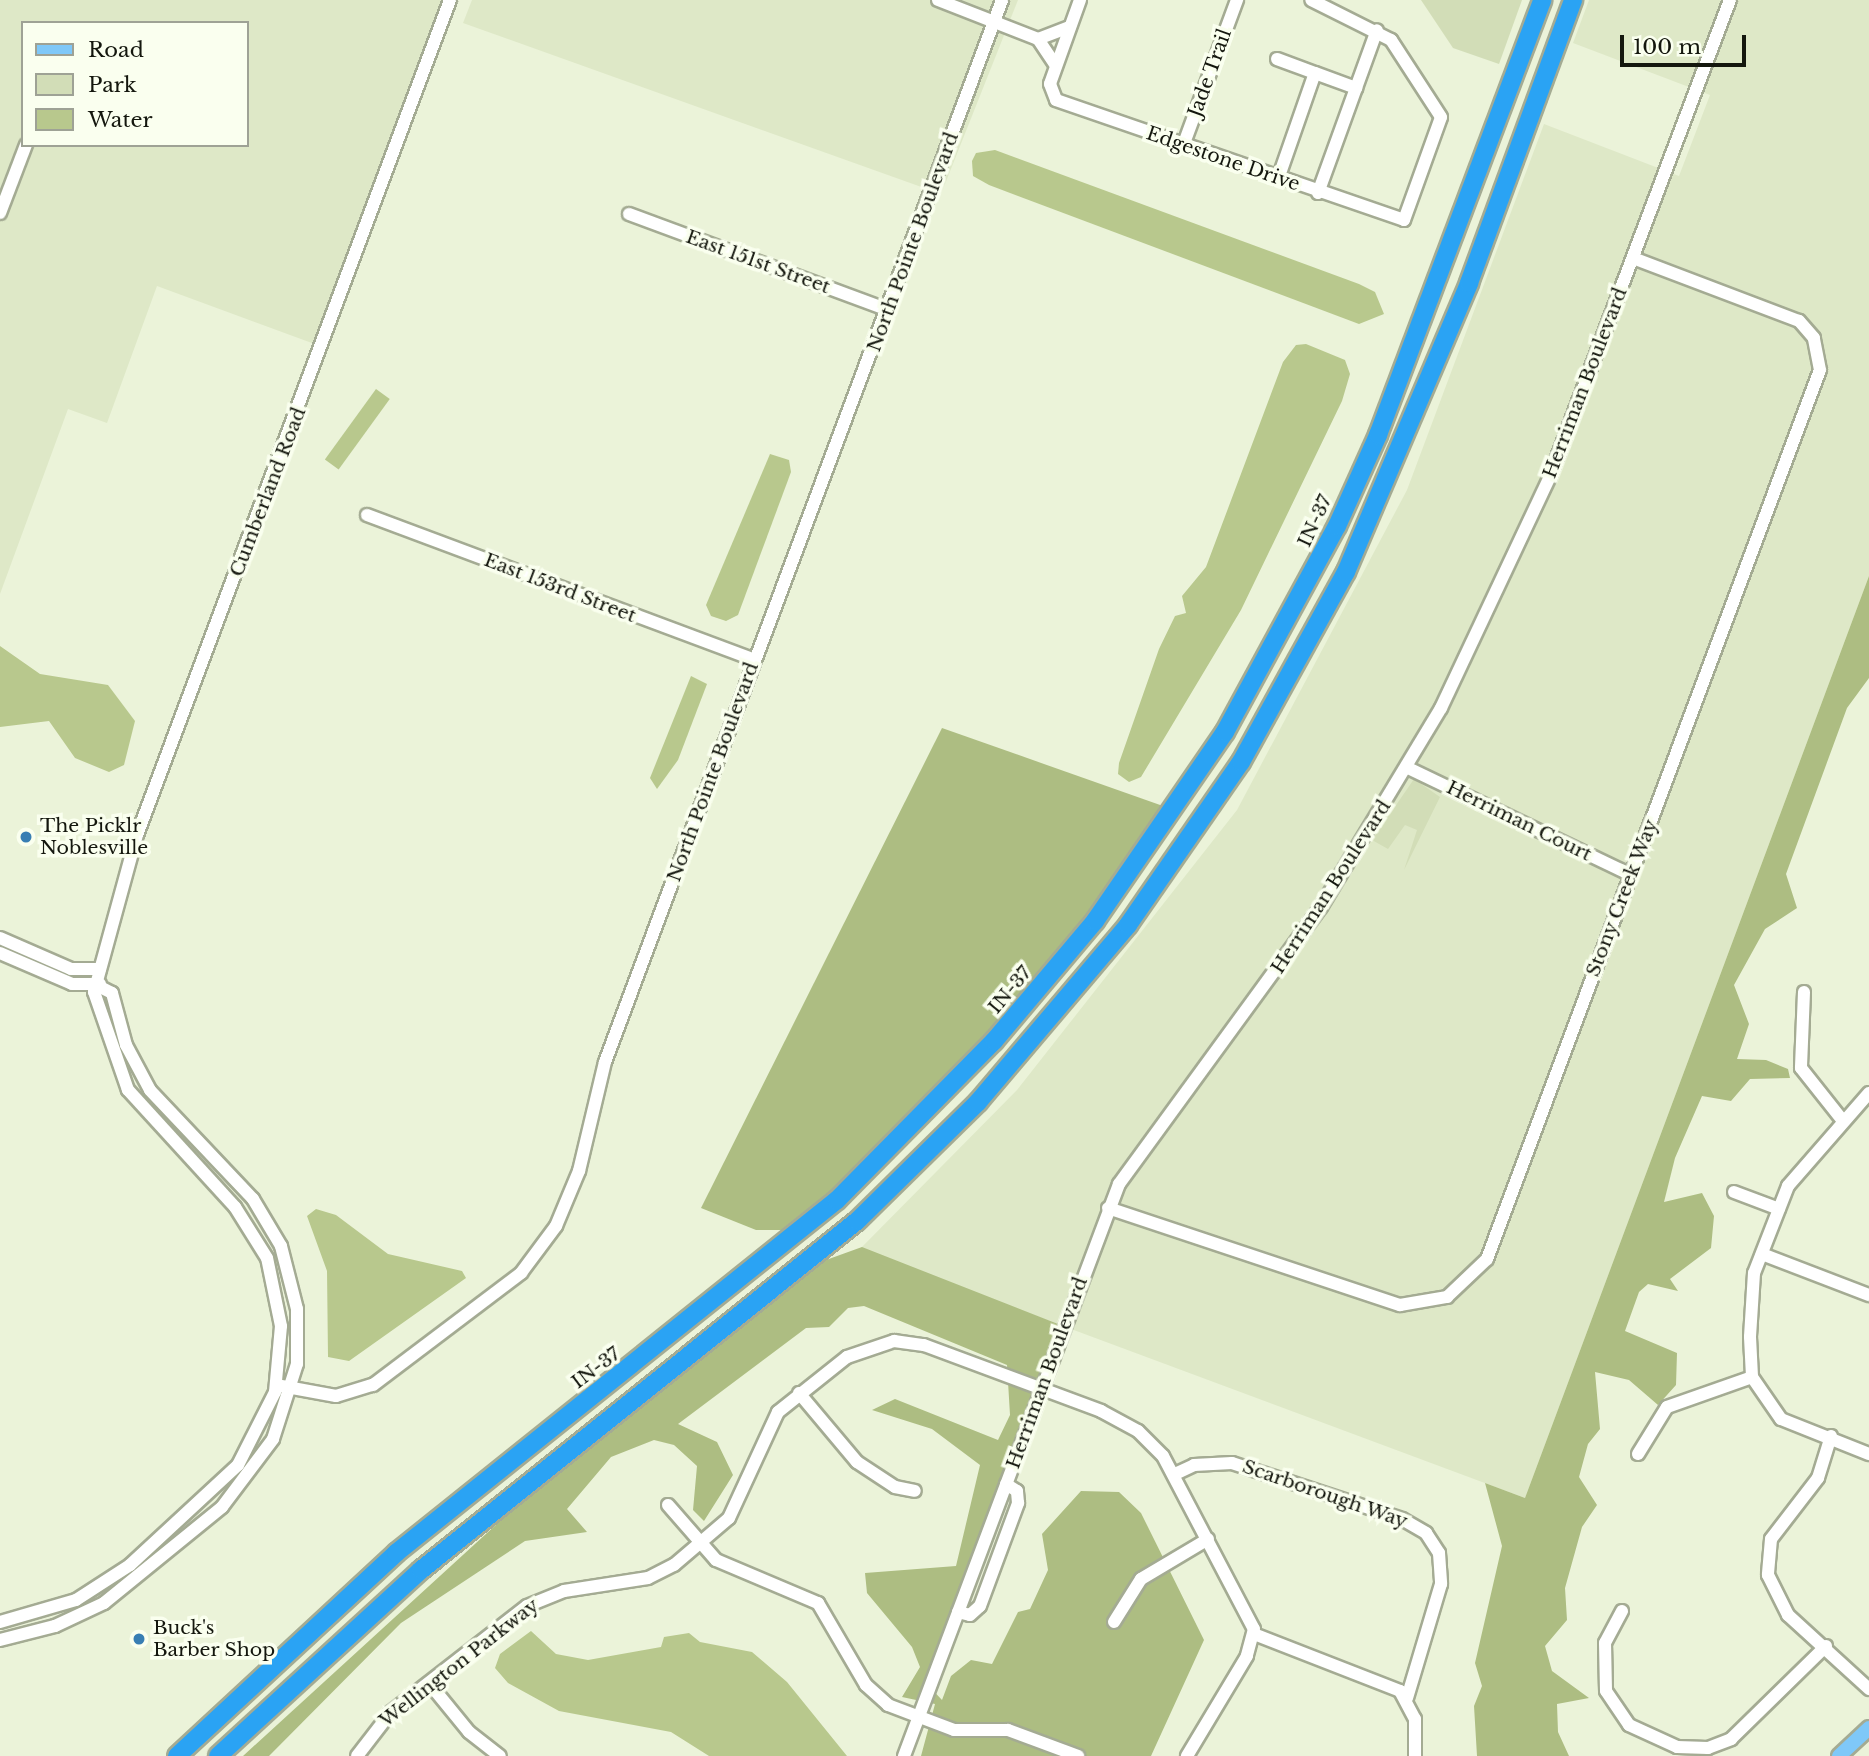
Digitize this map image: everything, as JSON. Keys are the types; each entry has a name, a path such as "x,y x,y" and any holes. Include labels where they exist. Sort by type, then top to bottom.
{"highway":[{"name":"IN-37","path":"177,1756 405,1546 837,1200 988,1047 1095,920 1225,732 1337,526 1412,346 1542,0"},
{"path":"218,1756 421,1570 857,1221 978,1102 1128,925 1241,762 1352,561 1469,283 1573,0"}],"main road":[{"path":"1839,1756 1869,1728"}],"street":[{"name":"Cumberland Road","path":"0,1622 76,1600 130,1565 238,1465 276,1385 279,1301 267,1258 236,1207 128,1090 101,1027 94,992 100,985 100,969 137,835 450,0"},
{"path":"938,0 1038,38 1056,66"},
{"name":"North Pointe Boulevard","path":"276,1385 336,1396 373,1385 514,1278 547,1242 569,1200 605,1062 1002,0"},
{"path":"1056,66 1080,0"},
{"path":"1311,0 1377,30 1318,192"},
{"name":"Herriman Boulevard","path":"904,1756 1108,1208 1138,1151 1285,958 1408,768 1527,532 1730,0"},
{"name":"Jade Trail","path":"1183,146 1232,2"},
{"path":"1038,38 1070,27"},
{"name":"Edgestone Drive","path":"1056,66 1049,89 1056,100 1278,179 1404,220 1441,117 1396,46 1377,30"},
{"path":"1277,59 1356,88"},
{"path":"1278,179 1315,72"},
{"path":"0,213 25,147"},
{"name":"East 151st Street","path":"629,214 888,310"},
{"name":"Stony Creek Way","path":"1108,1208 1381,1301 1424,1305 1461,1289 1487,1259 1820,362 1814,338 1799,321 1633,258"},
{"name":"East 153rd Street","path":"367,515 754,660"},
{"name":"Herriman Court","path":"1408,768 1631,875"},
{"path":"0,938 71,969 100,969"},
{"path":"0,953 72,984 100,985 112,993 126,1045 150,1090 253,1199 281,1246 299,1327 292,1389 274,1438 247,1481 146,1574 79,1616 0,1640"},
{"path":"1804,992 1801,1068 1843,1121"},
{"path":"1869,1093 1795,1174 1779,1209 1753,1281 1752,1377 1781,1419 1831,1436 1869,1454"},
{"path":"1734,1192 1779,1209"},
{"path":"1762,1254 1869,1295"},
{"name":"Wellington Parkway","path":"357,1756 379,1723 536,1600 648,1578 700,1544 735,1509 765,1430 799,1393 860,1349 894,1341 924,1346 1124,1422 1175,1474 1249,1611 1254,1634"},
{"path":"1637,1454 1667,1407 1752,1377"},
{"path":"799,1393 857,1462 887,1483 915,1491"},
{"path":"1831,1436 1818,1478 1776,1527 1767,1563 1781,1607 1826,1646 1869,1689"},
{"name":"Scarborough Way","path":"1175,1474 1208,1462 1233,1463 1402,1519 1426,1533 1439,1553 1441,1584 1407,1698"},
{"path":"958,1612 970,1615 980,1606 1018,1503 1017,1491 1006,1484"},
{"path":"667,1505 700,1544 724,1565 789,1586 818,1603 866,1685 888,1705 960,1731 1014,1732 1077,1756"},
{"path":"1114,1622 1141,1579 1208,1539"},
{"path":"1622,1611 1605,1643 1606,1691 1629,1724 1676,1748 1708,1748 1731,1739 1826,1646"},
{"path":"1187,1756 1254,1634 1282,1640 1407,1698 1415,1719 1415,1756"},
{"path":"429,1683 469,1732 500,1756"}],"shaded area":[{"path":"0,0 444,0 320,346 157,286 107,423 68,409 0,594"},
{"path":"472,0 1018,0 941,194 463,23"},
{"path":"1589,0 1869,0 1869,576 1525,1498 859,1250 1017,1090 1237,810 1407,490 1544,124 1679,176 1710,95 1573,43"},
{"path":"1869,576 1869,678 1847,708 1786,874 1797,908 1765,929 1734,985 1749,1024 1737,1059 1766,1060 1788,1069 1790,1078 1750,1079 1731,1101 1702,1096 1675,1158 1664,1202 1702,1193 1714,1216 1711,1248 1670,1279 1678,1291 1648,1284 1639,1292 1625,1331 1677,1353 1676,1385 1658,1405 1629,1380 1595,1372 1600,1429 1588,1444 1579,1477 1597,1505 1582,1527 1565,1588 1567,1620 1545,1646 1552,1671 1589,1698 1557,1704 1558,1732 1569,1756 1477,1756 1474,1706 1482,1686 1475,1663 1502,1546 1485,1483 1525,1498"},
{"path":"942,728 1163,806 1153,841 983,1053 803,1230 756,1230 701,1208"},
{"path":"862,1247 1058,1324 926,1683 942,1700 951,1676 971,1660 992,1664 1018,1612 1030,1609 1048,1570 1042,1534 1081,1491 1119,1492 1141,1513 1204,1640 1151,1756 921,1756 935,1704 902,1697 920,1667 912,1647 867,1593 865,1573 956,1566 980,1465 932,1429 872,1410 895,1399 998,1440 1010,1415 1007,1365 864,1306 848,1308 829,1327 806,1328 678,1424 717,1442 733,1475 704,1521 693,1510 697,1466 674,1445 654,1440 611,1457 567,1509 587,1532 525,1541 401,1623 269,1756 243,1756 522,1501 826,1260"}],"green space":[{"path":"1421,0 1522,0 1499,64 1453,48"},
{"path":"1414,779 1440,797 1404,870 1417,830 1405,825 1388,849 1372,840"}],"water":[{"path":"995,150 1359,284 1375,292 1384,314 1359,324 989,185 973,176 972,161 976,153"},
{"path":"1306,344 1345,360 1350,374 1342,401 1241,610 1141,777 1129,782 1118,774 1119,763 1159,649 1175,616 1186,613 1182,596 1206,567 1283,362 1296,345"},
{"path":"376,389 390,399 339,469 325,459"},
{"path":"770,454 789,460 791,472 738,615 726,621 711,616 706,605"},
{"path":"0,646 40,674 108,685 135,721 124,765 109,772 75,758 49,721 0,727"},
{"path":"691,676 707,684 678,760 657,789 650,778"},
{"path":"316,1209 336,1215 388,1254 462,1271 466,1278 349,1361 328,1357 327,1271 307,1216"},
{"path":"531,1631 556,1654 588,1660 661,1647 664,1637 689,1633 700,1642 752,1652 787,1682 847,1756 709,1756 671,1732 559,1711 508,1683 495,1668 500,1654"}],"place":[{"name":"The Picklr Noblesville","path":"26,837"},
{"name":"Buck's Barber Shop","path":"139,1639"}]}
